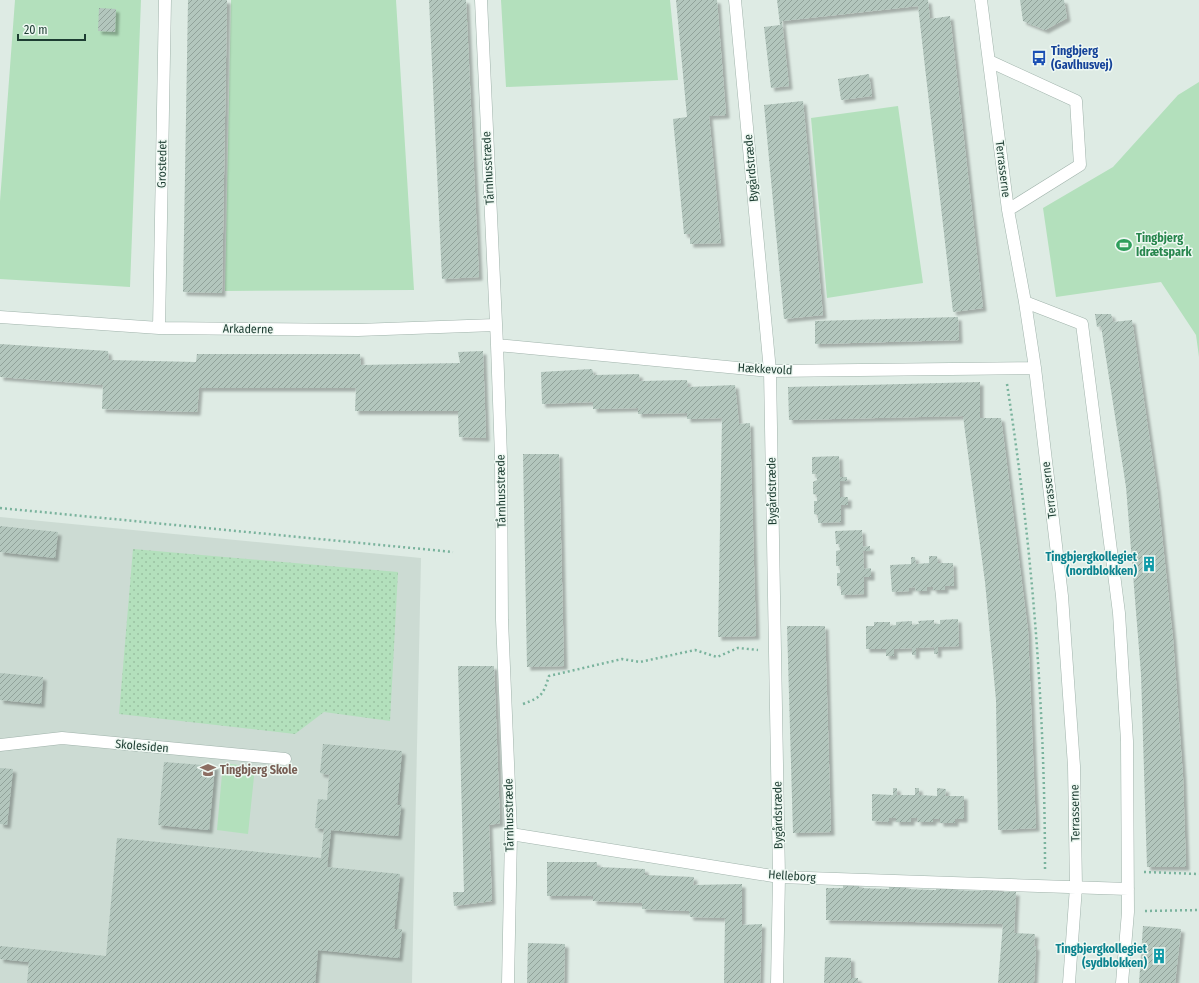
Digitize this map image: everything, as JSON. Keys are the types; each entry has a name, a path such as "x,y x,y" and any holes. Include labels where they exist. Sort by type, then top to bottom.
{"street":[{"name":"Grostedet","path":"159,328 165,0"},
{"name":"Tårnhusstræde","path":"481,0 501,457 502,620 511,834 508,983"},
{"name":"Bygårdstræde","path":"735,0 770,371 779,877 777,983"},
{"name":"Terrasserne","path":"981,0 1008,210 1025,302 1035,368 1062,596 1074,766 1076,887 1069,983"},
{"path":"989,60 1076,101 1080,165 1008,210"},
{"path":"1025,302 1082,324 1119,613 1127,741 1128,912 1122,983"},
{"name":"Arkaderne","path":"0,317 159,328 358,330 496,325"},
{"name":"Hækkevold","path":"497,345 770,371 1035,368"},
{"name":"Skolesiden","path":"0,745 62,738 285,759"},
{"name":"Helleborg","path":"511,834 779,877 1128,889"}],"path":[{"path":"1005,368 1024,510 1038,663 1045,812 1045,886"},
{"path":"0,508 453,552"},
{"path":"506,709 537,699 545,689 548,676 622,659 640,662 695,650 717,657 738,648 774,651"},
{"path":"1128,872 1199,874"},
{"path":"1128,912 1199,910"}],"shaded area":[{"name":"Tingbjerg Skole","path":"0,517 421,558 412,983 0,983"}],"green space":[{"path":"15,0 141,0 130,287 0,279 0,201"},
{"path":"231,0 396,0 414,290 225,291"},
{"path":"501,0 670,0 678,80 506,87"},
{"name":"Tingbjerg Idrætspark","path":"1199,82 1199,357 1196,335 1161,282 1056,297 1043,208 1113,167 1178,95"},
{"path":"898,106 923,283 827,298 811,118"},
{"path":"133,549 398,572 390,721 324,712 295,734 119,714"},
{"path":"223,763 255,767 248,834 217,830"}],"building":[{"path":"188,0 227,0 222,293 183,292"},
{"path":"429,0 466,0 479,277 442,279"},
{"path":"676,0 717,0 726,115 709,116 721,243 690,244 690,234 684,234 673,119 687,117"},
{"path":"777,0 928,0 930,19 950,16 983,308 953,312 918,6 782,21 789,86 771,88 764,27 780,25"},
{"path":"1020,0 1064,0 1067,18 1045,30 1023,21"},
{"path":"99,8 116,9 115,32 98,31"},
{"path":"869,74 872,96 841,100 838,79"},
{"path":"803,101 823,315 784,319 764,105"},
{"name":"Tingbjergkollegiet (nordblokken)","path":"1095,314 1111,314 1113,322 1132,320 1157,489 1173,639 1183,777 1186,867 1147,867 1141,674 1126,487 1101,326 1097,327"},
{"path":"958,317 959,340 815,344 815,321"},
{"path":"0,344 108,351 109,360 196,362 197,354 360,354 361,365 460,363 458,352 483,351 486,438 459,437 458,411 355,411 356,388 199,388 197,412 102,409 103,385 0,377"},
{"path":"592,369 594,375 639,374 640,381 687,380 688,387 735,385 739,424 750,423 756,636 718,637 722,418 687,419 687,413 638,414 638,408 593,409 593,402 542,404 541,372"},
{"path":"980,382 980,418 1001,418 1028,631 1036,828 998,830 996,700 985,582 963,416 789,420 788,387"},
{"path":"523,454 559,454 564,666 527,667"},
{"path":"839,456 840,477 847,477 847,481 840,481 840,497 848,497 848,505 841,505 841,522 818,523 818,515 814,514 814,501 817,501 817,495 813,494 813,482 817,480 816,474 812,474 812,457"},
{"path":"0,526 58,532 55,558 0,552"},
{"path":"862,530 863,547 870,546 870,551 863,551 864,569 871,568 871,577 864,577 864,594 841,595 841,586 837,586 837,573 840,573 840,566 836,566 836,551 840,550 839,544 836,544 835,531"},
{"path":"929,556 937,556 938,563 953,563 954,586 945,586 945,590 933,590 933,587 927,587 927,591 916,591 915,587 909,588 909,591 892,592 890,565 911,564 911,557 915,557 916,564 929,563"},
{"path":"958,619 959,646 938,647 938,654 934,654 934,647 916,648 916,655 912,655 912,648 894,649 894,656 886,656 886,649 866,649 866,626 874,626 874,622 890,622 890,626 896,625 896,622 912,621 912,625 919,624 918,621 934,620 934,624 940,624 940,620"},
{"path":"787,626 825,626 831,832 793,833"},
{"path":"458,666 494,666 500,823 489,825 492,901 454,906 453,892 464,892"},
{"path":"0,673 43,677 41,704 0,700"},
{"path":"323,744 402,751 397,805 401,805 398,836 331,830 327,867 400,874 394,929 402,929 399,958 318,950 315,983 27,983 29,962 0,959 0,946 106,956 117,838 321,858 324,829 315,828 318,799 327,800 329,775 320,773"},
{"path":"164,762 215,766 209,830 158,825"},
{"path":"0,768 13,769 7,825 0,824"},
{"path":"893,788 897,788 897,795 915,795 915,788 919,788 919,795 937,796 937,788 946,789 945,796 964,796 964,819 955,819 955,823 940,823 940,819 933,819 933,822 917,822 918,818 911,818 911,822 896,822 896,818 889,818 889,822 872,821 872,794 893,795"},
{"path":"547,862 597,862 597,867 645,869 645,875 694,877 693,885 742,884 742,925 762,924 760,983 724,983 725,918 690,917 689,911 642,909 642,903 593,901 593,896 547,896"},
{"path":"843,883 859,884 859,888 889,889 889,884 906,885 906,889 936,890 936,885 953,886 953,890 983,891 983,887 1000,887 1000,892 1016,892 1014,933 1035,934 1034,946 1036,947 1034,982 998,983 1003,924 826,920 826,888 843,888"},
{"name":"Tingbjergkollegiet (sydblokken)","path":"1143,926 1181,929 1175,983 1139,983"},
{"path":"528,943 565,944 564,983 527,983"},
{"path":"825,957 851,958 851,978 858,978 858,983 824,983"}],"place":[{"name":"Tingbjerg (Gavlhusvej)","path":"1039,58"},
{"name":"Tingbjerg Idrætspark","path":"1124,245"},
{"name":"Tingbjergkollegiet (nordblokken)","path":"1149,564"},
{"name":"Tingbjerg Skole","path":"208,770"},
{"name":"Tingbjergkollegiet (sydblokken)","path":"1159,956"}]}
